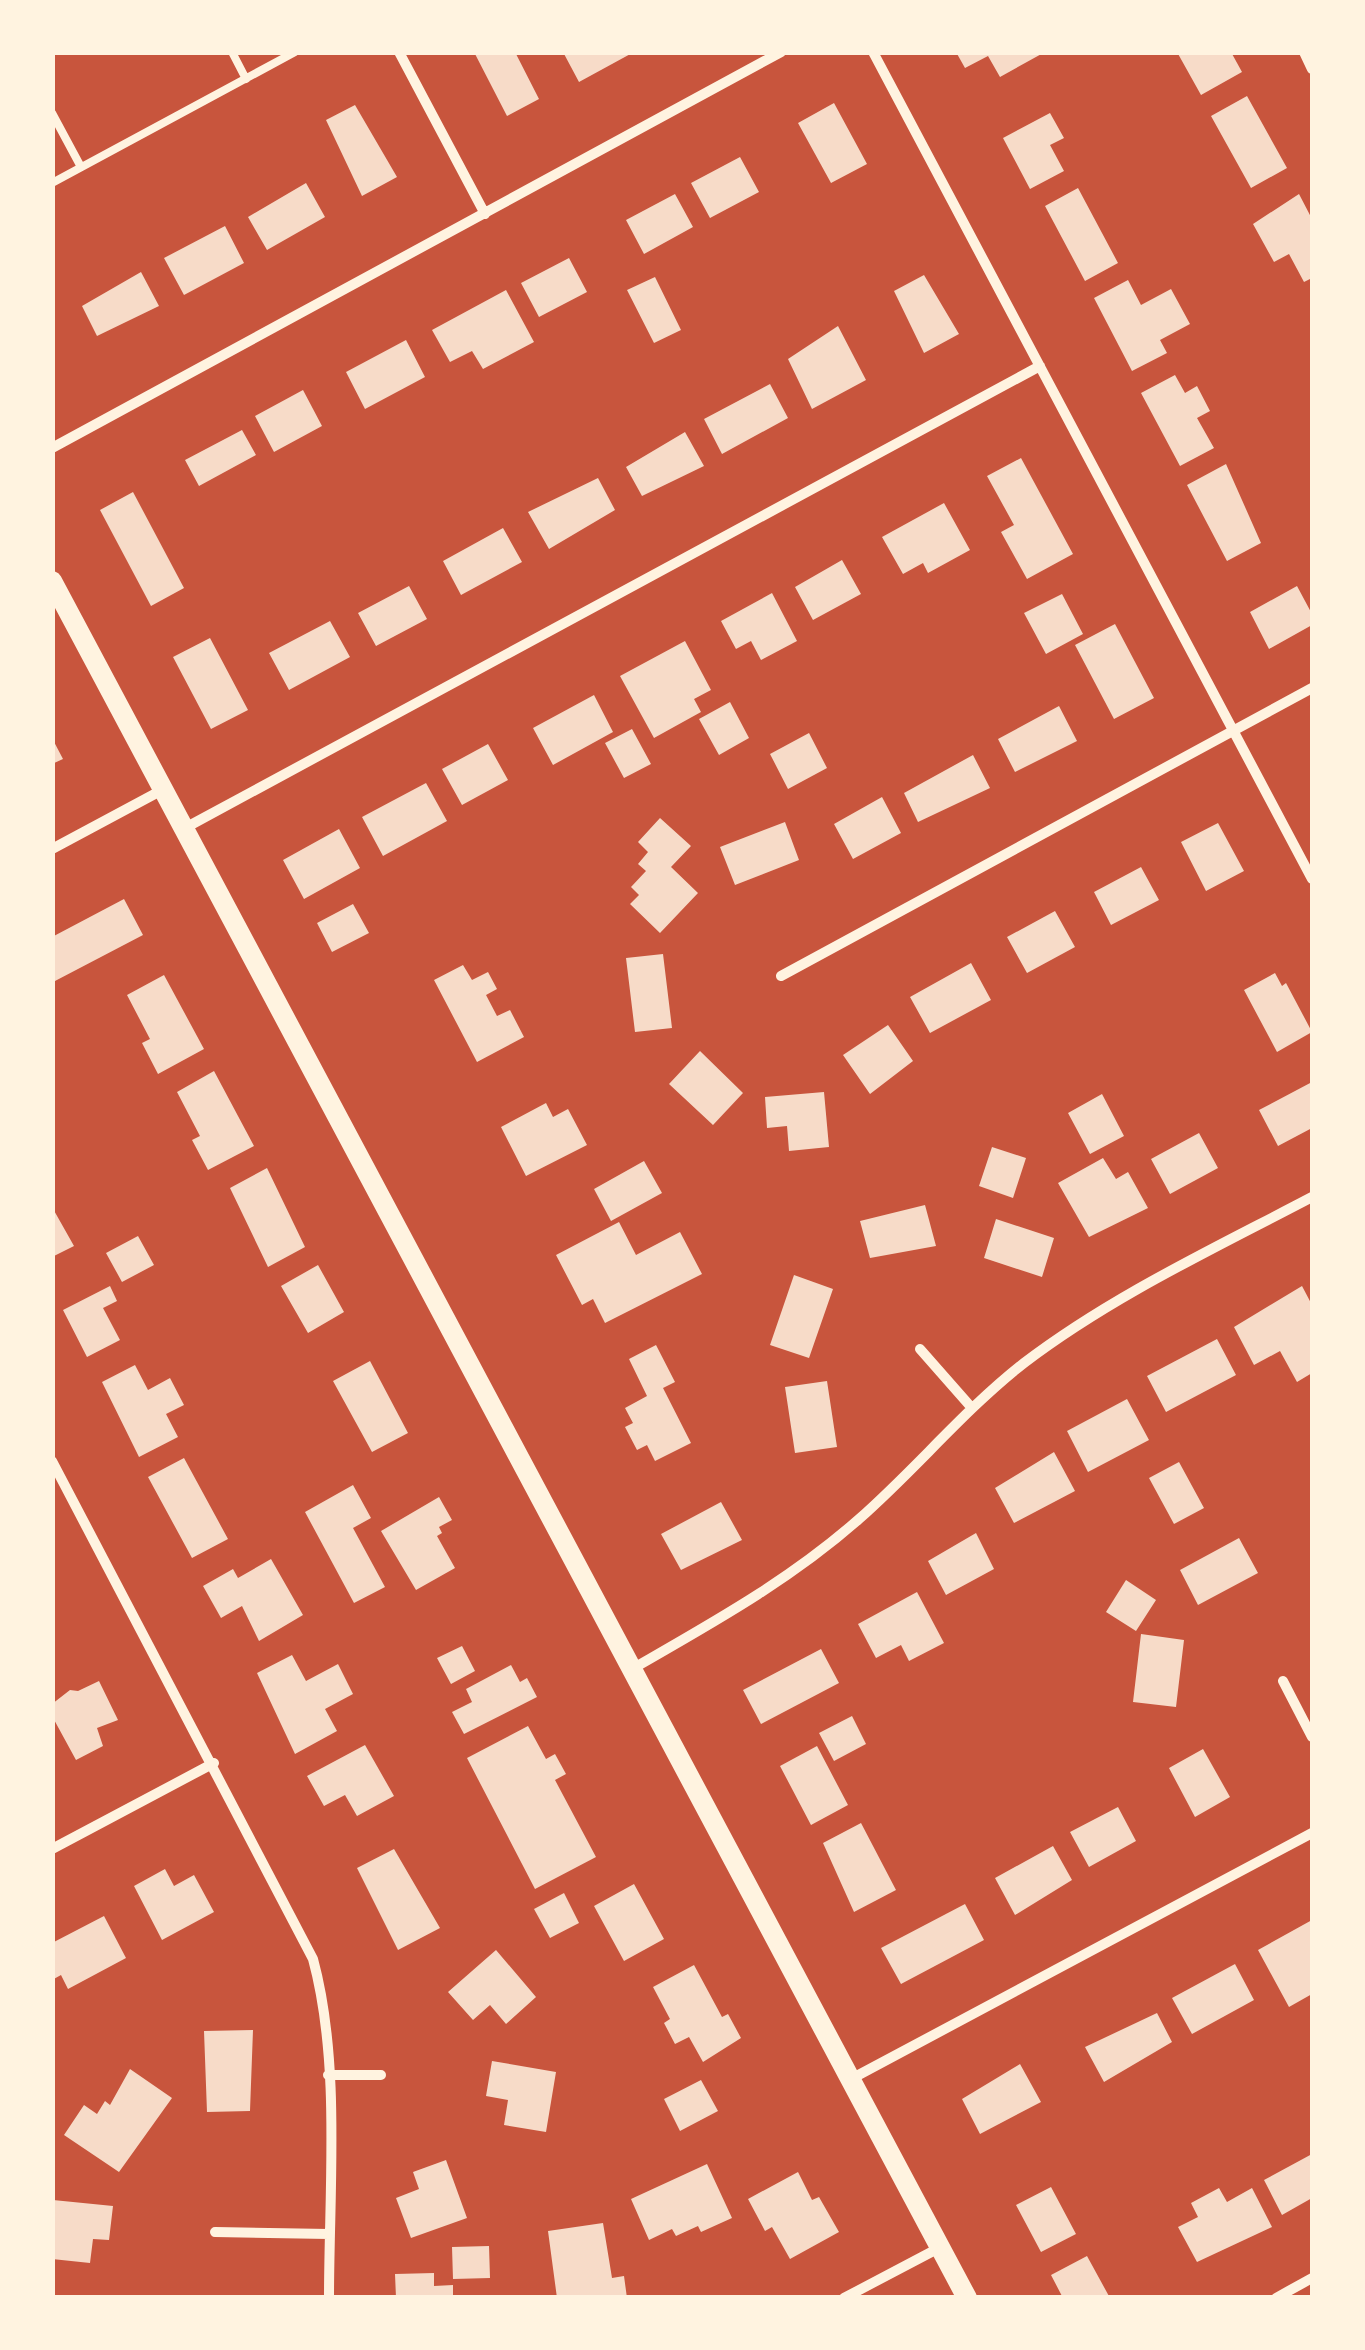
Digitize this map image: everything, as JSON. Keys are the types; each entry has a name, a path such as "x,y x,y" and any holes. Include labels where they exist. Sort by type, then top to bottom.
{"main road":[{"path":"52,581 967,2298"}],"street":[{"path":"399,52 485,214"},
{"path":"52,448 781,52"},
{"path":"873,52 1312,879"},
{"path":"1304,52 1312,69"},
{"path":"184,828 1040,366"},
{"path":"781,976 1312,688"},
{"path":"52,849 164,789"},
{"path":"632,1669 799,1569 862,1517 971,1407 1082,1324 1312,1197"},
{"path":"920,1348 971,1407"},
{"path":"52,1461 214,1763 313,1958 323,1995 328,2075 329,2298"},
{"path":"1283,1681 1312,1737"},
{"path":"52,1849 214,1763"},
{"path":"850,2079 1312,1833"},
{"path":"328,2075 381,2075"},
{"path":"215,2232 329,2234"},
{"path":"844,2298 940,2248"},
{"path":"1276,2298 1312,2278"}],"lane":[{"path":"232,52 246,78"},
{"path":"52,182 295,52"},
{"path":"52,113 81,167"}],"building":[{"path":"474,52 515,52 539,99 507,116"},
{"path":"563,52 634,52 579,82"},
{"path":"956,52 1045,52 1000,77 988,56 965,68"},
{"path":"1177,52 1231,52 1242,72 1201,95"},
{"path":"1247,96 1287,168 1251,188 1211,116"},
{"path":"834,103 867,164 831,183 798,123"},
{"path":"355,105 397,177 362,196 326,120"},
{"path":"1050,113 1064,138 1050,145 1064,171 1030,189 1003,138"},
{"path":"740,157 759,192 710,218 691,183"},
{"path":"306,183 325,217 267,250 248,217"},
{"path":"1078,188 1118,263 1085,281 1045,206"},
{"path":"675,194 693,227 644,254 626,220"},
{"path":"1299,194 1312,219 1312,278 1304,282 1289,254 1274,262 1253,224"},
{"path":"225,226 244,263 184,295 164,258"},
{"path":"569,258 587,292 539,317 521,283"},
{"path":"141,272 159,306 97,336 82,306"},
{"path":"924,275 959,334 924,353 894,291"},
{"path":"655,277 681,330 654,343 627,290"},
{"path":"1128,280 1141,305 1171,289 1190,324 1160,340 1167,353 1132,371 1094,298"},
{"path":"506,290 534,342 483,369 472,351 450,362 432,330"},
{"path":"838,326 866,380 812,409 788,359"},
{"path":"406,340 425,377 365,409 346,372"},
{"path":"1175,375 1185,393 1197,386 1210,411 1197,418 1214,448 1180,466 1141,393"},
{"path":"770,384 788,418 722,454 704,419"},
{"path":"303,390 322,426 274,452 255,416"},
{"path":"242,430 256,455 199,486 185,460"},
{"path":"685,432 704,466 642,496 626,467"},
{"path":"1021,458 1073,554 1027,579 1001,532 1014,525 987,476"},
{"path":"1226,464 1261,543 1227,561 1187,485"},
{"path":"598,478 615,510 549,549 528,512"},
{"path":"133,492 184,588 151,606 100,510"},
{"path":"944,503 970,550 928,573 923,563 903,574 882,537"},
{"path":"503,528 522,562 461,595 443,561"},
{"path":"842,560 861,594 813,620 795,587"},
{"path":"409,586 427,619 376,646 358,613"},
{"path":"1297,586 1312,614 1312,625 1269,649 1250,612"},
{"path":"772,593 797,641 761,660 751,641 736,649 721,621"},
{"path":"1062,594 1083,634 1046,654 1024,613"},
{"path":"330,621 350,657 289,690 269,653"},
{"path":"1115,624 1154,698 1114,719 1075,645"},
{"path":"210,638 248,710 211,729 173,657"},
{"path":"685,641 711,690 694,699 701,712 654,738 620,676"},
{"path":"594,695 613,732 553,765 533,728"},
{"path":"730,702 749,738 719,755 699,719"},
{"path":"1059,706 1077,741 1015,772 998,739"},
{"path":"632,729 651,764 624,778 605,743"},
{"path":"809,733 827,768 788,789 770,754"},
{"path":"52,738 63,759 52,764"},
{"path":"488,744 508,780 462,805 442,769"},
{"path":"973,755 990,788 918,822 904,793"},
{"path":"426,783 447,821 383,856 362,817"},
{"path":"882,797 901,833 853,859 834,824"},
{"path":"660,818 691,846 671,867 698,893 660,933 630,904 639,895 631,887 646,871 638,864 648,852 638,842"},
{"path":"785,822 799,860 735,885 720,847"},
{"path":"1218,823 1244,871 1206,891 1181,842"},
{"path":"339,829 360,868 304,899 283,860"},
{"path":"1141,867 1159,900 1111,925 1094,892"},
{"path":"124,899 143,935 55,981 52,937"},
{"path":"353,904 369,933 332,952 317,923"},
{"path":"1055,911 1075,947 1027,973 1007,937"},
{"path":"663,954 672,1028 635,1032 626,958"},
{"path":"971,963 991,1000 930,1033 910,997"},
{"path":"463,965 472,980 488,972 497,989 486,995 497,1016 510,1010 524,1037 477,1062 434,980"},
{"path":"1275,973 1282,986 1286,983 1312,1032 1277,1052 1244,990"},
{"path":"164,975 204,1049 158,1074 142,1043 150,1039 127,995"},
{"path":"888,1025 913,1061 870,1094 843,1055"},
{"path":"700,1051 743,1093 713,1125 669,1084"},
{"path":"214,1071 254,1146 208,1170 192,1140 200,1136 177,1092"},
{"path":"1312,1082 1312,1128 1278,1146 1259,1110"},
{"path":"824,1092 829,1147 789,1151 787,1126 767,1128 765,1097"},
{"path":"1102,1094 1124,1136 1090,1154 1068,1113"},
{"path":"546,1103 553,1117 568,1109 587,1145 526,1176 501,1127"},
{"path":"1199,1133 1218,1168 1170,1194 1151,1159"},
{"path":"992,1147 1026,1158 1013,1198 979,1186"},
{"path":"1103,1158 1116,1179 1128,1172 1148,1208 1089,1237 1058,1183"},
{"path":"644,1161 662,1193 611,1221 594,1189"},
{"path":"267,1168 305,1247 268,1267 230,1188"},
{"path":"925,1205 936,1246 870,1258 860,1221"},
{"path":"52,1207 74,1246 52,1257"},
{"path":"996,1219 1054,1238 1042,1277 984,1258"},
{"path":"619,1222 636,1255 680,1232 702,1274 605,1323 593,1299 582,1305 556,1255"},
{"path":"138,1236 154,1265 122,1282 106,1253"},
{"path":"318,1265 344,1312 308,1333 281,1286"},
{"path":"794,1275 833,1289 809,1358 770,1345"},
{"path":"110,1286 117,1301 103,1308 120,1340 87,1357 63,1310"},
{"path":"1302,1286 1312,1305 1312,1373 1297,1382 1280,1351 1254,1365 1234,1327"},
{"path":"1217,1339 1236,1375 1166,1412 1147,1376"},
{"path":"656,1345 675,1382 663,1388 691,1443 655,1461 647,1445 637,1450 625,1427 633,1423 625,1408 647,1396 629,1359"},
{"path":"370,1361 408,1433 372,1452 333,1381"},
{"path":"135,1365 148,1390 170,1378 184,1405 166,1414 178,1437 139,1457 102,1382"},
{"path":"827,1381 837,1447 795,1453 785,1387"},
{"path":"1127,1399 1149,1440 1088,1472 1067,1431"},
{"path":"1054,1452 1075,1491 1014,1523 995,1488"},
{"path":"184,1458 228,1539 192,1558 148,1477"},
{"path":"1179,1462 1204,1508 1174,1524 1149,1478"},
{"path":"353,1485 371,1518 353,1528 385,1587 354,1603 305,1512"},
{"path":"439,1497 452,1520 439,1527 442,1533 437,1536 455,1568 416,1590 381,1531"},
{"path":"721,1502 742,1540 681,1570 661,1534"},
{"path":"976,1533 994,1569 946,1595 928,1561"},
{"path":"1239,1538 1258,1573 1198,1605 1180,1570"},
{"path":"271,1559 303,1615 259,1641 242,1606 221,1618 203,1586 233,1569 238,1578"},
{"path":"1126,1580 1156,1600 1136,1631 1106,1612"},
{"path":"917,1592 944,1643 909,1661 901,1645 876,1658 858,1624"},
{"path":"1141,1634 1184,1640 1176,1707 1133,1702"},
{"path":"462,1646 475,1671 451,1684 437,1658"},
{"path":"821,1649 839,1683 761,1724 743,1690"},
{"path":"292,1655 306,1681 338,1664 353,1694 325,1709 337,1731 295,1754 257,1673"},
{"path":"511,1665 520,1682 527,1678 537,1697 464,1734 452,1712 472,1702 466,1689"},
{"path":"99,1681 118,1720 97,1728 103,1746 76,1760 52,1716 52,1704 70,1690 78,1691"},
{"path":"852,1716 866,1744 834,1761 819,1733"},
{"path":"528,1726 546,1759 555,1754 566,1774 555,1780 596,1857 535,1889 467,1758"},
{"path":"365,1745 394,1796 357,1816 345,1795 324,1806 307,1776"},
{"path":"817,1746 848,1805 811,1825 780,1766"},
{"path":"1203,1749 1230,1797 1195,1817 1169,1768"},
{"path":"1118,1807 1136,1841 1089,1867 1070,1832"},
{"path":"861,1823 896,1890 854,1912 823,1843"},
{"path":"1053,1846 1072,1880 1015,1915 995,1878"},
{"path":"394,1849 440,1928 398,1950 357,1868"},
{"path":"165,1869 174,1886 194,1875 214,1912 162,1940 134,1886"},
{"path":"634,1884 664,1939 624,1961 594,1906"},
{"path":"564,1893 579,1923 550,1938 534,1909"},
{"path":"965,1904 984,1940 901,1984 881,1948"},
{"path":"104,1916 126,1958 68,1989 61,1975 52,1980 52,1943"},
{"path":"1312,1920 1312,1994 1289,2007 1258,1950"},
{"path":"496,1950 536,1997 506,2024 490,2005 473,2020 448,1992"},
{"path":"1235,1964 1254,2000 1192,2034 1172,1998"},
{"path":"694,1965 722,2017 728,2014 741,2038 703,2062 689,2037 675,2044 664,2023 670,2019 653,1987"},
{"path":"1157,2013 1172,2042 1104,2082 1085,2047"},
{"path":"253,2030 250,2111 207,2112 204,2031"},
{"path":"492,2061 556,2072 546,2132 504,2125 508,2100 486,2096"},
{"path":"1020,2064 1041,2102 980,2134 962,2099"},
{"path":"130,2069 172,2098 119,2172 64,2135 84,2105 97,2114 105,2101 110,2105"},
{"path":"701,2080 718,2111 680,2131 664,2099"},
{"path":"1312,2154 1312,2198 1282,2215 1264,2180"},
{"path":"446,2160 467,2218 411,2238 396,2198 419,2189 413,2172"},
{"path":"707,2164 732,2218 701,2232 698,2226 676,2236 672,2229 649,2240 631,2199"},
{"path":"798,2172 812,2200 819,2197 839,2232 790,2259 772,2227 765,2231 748,2199"},
{"path":"1051,2187 1076,2234 1041,2252 1016,2205"},
{"path":"1219,2188 1227,2202 1252,2188 1272,2227 1197,2262 1178,2227 1198,2217 1191,2203"},
{"path":"53,2200 113,2206 109,2240 93,2239 90,2263 52,2259"},
{"path":"603,2223 612,2278 624,2276 627,2298 557,2298 548,2231"},
{"path":"489,2246 490,2278 453,2279 452,2247"},
{"path":"1087,2256 1110,2298 1063,2298 1051,2275"},
{"path":"434,2273 434,2286 453,2285 453,2298 396,2298 395,2274"}]}
